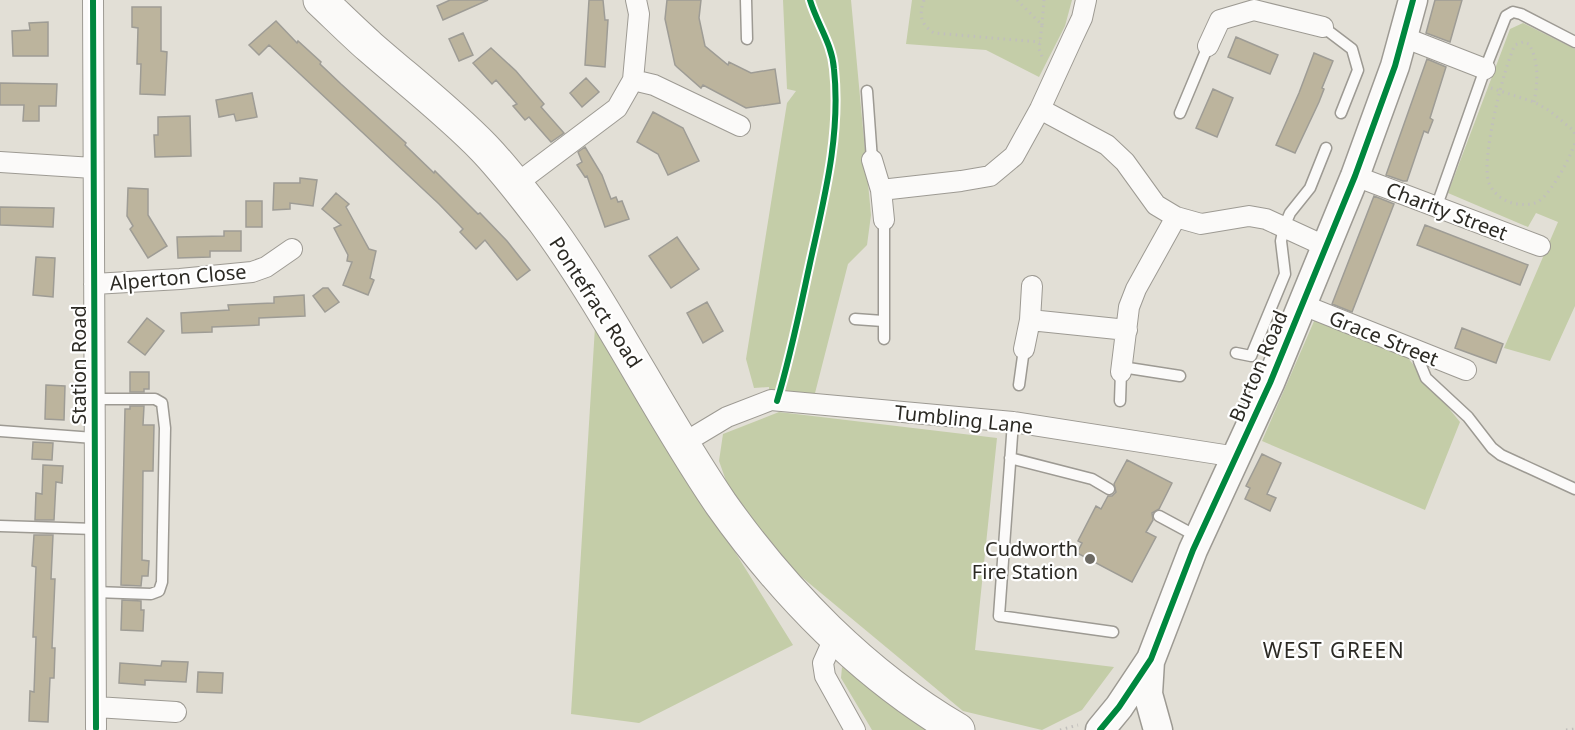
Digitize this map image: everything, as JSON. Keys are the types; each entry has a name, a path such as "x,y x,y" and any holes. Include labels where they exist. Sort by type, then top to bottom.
{"highway":[{"name":"Pontefract Road","path":"320,0 368,45 451,116 516,184 570,257 682,443 748,541 814,616 835,636 904,694 958,730"}],"street":[{"name":"Station Road","path":"93,0 96,729"},
{"path":"516,184 616,108 633,80 639,14 636,0"},
{"path":"881,190 990,176 1014,156 1059,68 1082,18 1086,0"},
{"name":"Burton Road","path":"1100,730 1151,659 1199,538 1303,305 1355,176 1395,66 1413,0"},
{"path":"1208,46 1220,20 1253,5 1323,27"},
{"path":"1403,37 1485,69"},
{"path":"633,80 654,85 740,126"},
{"path":"1040,109 1107,145 1125,162 1156,205 1176,217 1201,224 1249,216 1266,219 1327,247"},
{"path":"872,160 881,190 884,220"},
{"path":"0,162 93,168"},
{"name":"Charity Street","path":"1355,176 1540,246"},
{"path":"1122,370 1129,307 1136,289 1176,217"},
{"name":"Alperton Close","path":"94,284 252,272 266,267 292,249"},
{"path":"1024,349 1030,320 1032,286"},
{"name":"Grace Street","path":"1303,305 1466,370"},
{"path":"1030,320 1127,330"},
{"name":"Tumbling Lane","path":"697,435 727,417 771,400 1012,422 1237,457"},
{"path":"835,636 823,663 825,676 855,730"},
{"name":"Burton Road","path":"1151,659 1148,694 1158,730"},
{"path":"96,706 142,718 176,712"}],"lane":[{"path":"746,0 747,39"},
{"path":"1436,208 1506,16 1513,12 1521,14 1575,42"},
{"path":"1323,27 1352,50 1358,70 1341,113"},
{"path":"1180,113 1208,46"},
{"path":"867,92 872,160"},
{"path":"1236,353 1251,356 1285,274 1281,241 1284,227 1290,213 1310,188 1326,148"},
{"path":"884,220 884,339"},
{"path":"855,319 883,321"},
{"path":"1019,385 1024,349"},
{"path":"1421,352 1419,361 1425,378 1468,417 1492,448 1501,455 1575,489"},
{"path":"1120,401 1122,370 1180,376"},
{"path":"94,399 155,399 162,403 165,428 162,582 159,591 151,594 95,592"},
{"path":"1012,422 999,616 1113,632"},
{"path":"0,431 94,438"},
{"path":"1010,458 1092,479 1109,489"},
{"path":"1159,516 1199,538"},
{"path":"0,526 95,529"}],"path":[{"path":"924,0 920,12 921,20 934,33 1040,42"},
{"path":"1017,0 1042,25"},
{"path":"1044,0 1039,49 1042,58 1059,68"},
{"path":"1534,102 1537,82 1534,52 1529,44 1522,42 1515,45 1506,66 1486,163 1490,184 1504,200 1524,205 1538,202 1559,175 1575,143"},
{"path":"1501,92 1534,102 1557,116 1574,131 1575,136"},
{"path":"1566,730 1575,729"}],"green space":[{"path":"783,0 851,0 871,215 867,245 848,264 814,397 769,397 769,387 754,388 746,359 787,103 796,91 787,89"},
{"path":"912,0 1072,0 1065,26 1039,77 986,50 906,44"},
{"path":"1523,23 1575,49 1575,306 1550,361 1504,348 1558,222 1536,213 1528,227 1448,193 1510,29"},
{"path":"1315,319 1408,358 1460,422 1425,510 1262,441"},
{"path":"595,327 793,645 639,723 571,714"},
{"path":"779,412 997,438 975,650 1114,667 1082,710 1042,730 963,711 792,569 730,492 719,461 723,434"},
{"path":"842,667 934,730 872,730 841,678"}],"building":[{"path":"450,0 488,0 443,20 437,6"},
{"path":"589,0 603,0 605,20 608,20 605,67 585,65"},
{"path":"667,0 701,0 699,18 705,46 728,65 729,62 751,73 775,69 780,103 746,108 703,85 701,88 677,67 665,19"},
{"path":"1435,0 1462,0 1450,42 1426,33"},
{"path":"132,7 161,7 161,51 167,52 165,95 140,94 141,64 137,64 138,28 132,27"},
{"path":"276,21 406,143 405,145 434,173 435,171 478,214 480,213 507,241 530,270 517,280 485,240 476,249 460,232 463,229 439,204 269,45 259,55 249,45"},
{"path":"48,22 48,56 13,56 12,31 30,30 29,23"},
{"path":"463,33 473,55 459,61 449,39"},
{"path":"1236,37 1278,55 1270,74 1228,57"},
{"path":"491,48 516,71 544,104 541,107 564,133 551,142 529,117 525,120 513,106 517,104 496,80 492,84 473,63"},
{"path":"1314,53 1333,61 1319,102 1295,153 1276,145"},
{"path":"1427,59 1446,67 1430,118 1433,120 1428,133 1424,131 1407,181 1403,181 1386,175"},
{"path":"586,78 599,92 582,107 570,93"},
{"path":"0,83 57,84 56,106 39,106 39,121 23,121 24,105 0,105"},
{"path":"1213,89 1233,98 1217,137 1196,128"},
{"path":"252,93 257,117 236,121 234,114 219,117 216,100"},
{"path":"653,112 683,128 699,161 668,175 658,154 637,142"},
{"path":"190,116 191,156 155,157 154,135 158,135 158,117"},
{"path":"585,147 602,175 611,199 616,197 618,202 622,201 629,219 605,227 587,176 585,177 577,165 582,162 578,152"},
{"path":"300,178 317,180 313,206 290,203 290,209 273,210 274,183 300,183"},
{"path":"128,188 148,189 148,215 167,246 148,258 130,229 133,226 127,216"},
{"path":"336,193 349,204 346,207 369,249 376,251 370,278 374,280 368,295 343,285 352,262 347,261 348,255 334,228 341,225 322,209"},
{"path":"1374,196 1394,204 1352,312 1332,304"},
{"path":"246,201 262,201 262,227 246,227"},
{"path":"0,207 54,208 53,227 0,225"},
{"path":"1425,225 1528,265 1520,285 1417,245"},
{"path":"224,231 241,231 241,251 210,251 210,257 178,258 177,237 224,236"},
{"path":"677,237 699,269 671,288 649,256"},
{"path":"36,257 55,258 53,297 33,295"},
{"path":"323,288 328,288 339,302 325,312 313,296"},
{"path":"304,295 305,316 259,318 259,325 212,327 212,332 182,333 181,313 229,310 228,305 274,303 274,297"},
{"path":"707,302 723,331 703,343 687,313"},
{"path":"147,318 164,331 145,355 128,342"},
{"path":"1462,328 1503,344 1496,363 1455,348"},
{"path":"130,372 149,372 149,389 144,389 144,392 130,392"},
{"path":"46,385 65,386 64,420 45,419"},
{"path":"130,406 144,406 143,425 154,425 153,471 143,471 142,560 149,561 148,576 142,576 141,586 121,585 125,409 130,409"},
{"path":"33,442 53,443 52,460 32,459"},
{"path":"1262,454 1281,463 1267,494 1276,498 1270,511 1245,499 1250,488 1246,486"},
{"name":"Cudworth Fire Station","path":"1127,460 1172,483 1159,509 1152,513 1153,520 1146,532 1156,537 1132,582 1077,553 1082,543 1078,541 1096,506 1101,509 1108,496 1116,492 1114,484"},
{"path":"43,465 63,466 62,483 56,482 54,520 35,520 36,493 42,494"},
{"path":"34,535 53,535 51,579 55,579 52,648 55,648 54,678 50,678 48,722 29,721 30,691 34,692 36,637 33,637 36,567 32,566"},
{"path":"122,600 141,601 141,610 144,610 143,631 121,630"},
{"path":"162,661 188,662 186,682 145,680 145,685 119,683 120,663 161,666"},
{"path":"198,672 223,673 222,693 197,692"}],"cycle path":[{"path":"93,0 96,728"},
{"path":"777,401 821,215 833,143 836,94 833,60 810,0"},
{"path":"1100,730 1119,707 1151,659 1193,550 1270,383 1355,176 1395,66 1413,0"}],"place":[{"name":"Cudworth Fire Station","path":"1090,559"}],"district":[{"name":"WEST GREEN","path":"1334,650"}]}
